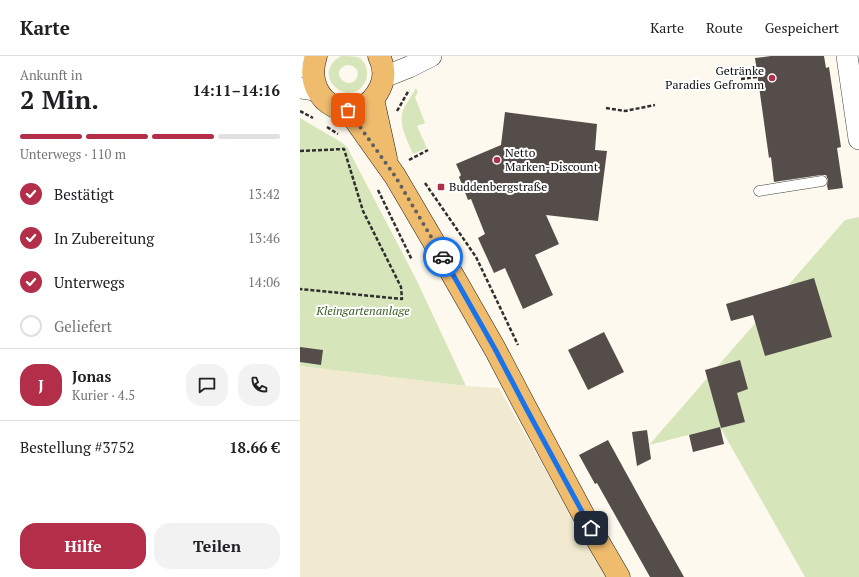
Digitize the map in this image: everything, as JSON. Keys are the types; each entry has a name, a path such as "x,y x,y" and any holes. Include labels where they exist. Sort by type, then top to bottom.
{"main road":[{"path":"310,62 312,82 308,89 329,105 338,109 348,110 357,109 366,105 373,99 382,85 381,66"},
{"path":"373,99 388,166"},
{"path":"348,110 388,166 439,251 495,349 562,475 619,577"}],"street":[{"path":"381,66 409,67 431,56"},
{"path":"847,56 859,139"}],"lane":[{"path":"759,191 822,181"}],"path":[{"path":"741,79 757,77"},
{"path":"394,115 410,87"},
{"path":"606,108 626,110 655,105"},
{"path":"300,151 344,149 363,211 401,287 402,299 300,289"},
{"path":"409,160 428,150"},
{"path":"406,154 413,166"},
{"path":"422,179 476,257 519,346"},
{"path":"375,185 412,260"}],"shaded area":[{"path":"300,366 466,386 499,388 606,577 300,577"}],"green space":[{"path":"341,56 357,57 365,63 367,73 366,80 360,89 352,93 343,92 336,88 331,81 329,73 332,64","holes":["350,65 356,68 358,72 357,77 350,83 342,80 339,72 341,68"]},
{"path":"416,88 418,92 415,97 425,123 417,126 427,148 413,154 402,125 402,114"},
{"name":"Kleingartenanlage","path":"300,118 347,147 416,279 466,386 300,366"},
{"path":"859,217 859,577 805,577 720,427 649,445 845,220"}],"building":[{"path":"771,56 824,56 826,68 829,67 841,147 837,148 843,188 828,190 828,180 826,175 774,182 771,157 769,158 755,58"},
{"path":"505,112 597,124 595,150 607,151 598,221 546,215 559,244 535,255 553,295 523,309 505,268 494,273 478,238 485,234 471,199 468,200 459,177 461,175 456,164 501,145"},
{"path":"814,278 832,337 765,356 753,315 731,321 726,304"},
{"path":"604,332 624,372 588,390 568,350"},
{"path":"300,347 323,350 321,365 300,362"},
{"path":"740,360 748,389 737,393 745,422 721,428 705,370"},
{"path":"720,427 724,444 693,452 689,435"},
{"path":"647,430 651,459 637,466 632,432"},
{"path":"608,440 684,577 650,577 597,483 595,484 579,455"}],"way so far":[{"path":"348,110 395,176 443,257"}],"place":[{"name":"Getränke Paradies Gefromm","path":"772,78"},
{"name":"Netto Marken-Discount","path":"497,160"},
{"name":"Buddenbergstraße","path":"441,187"}],"route":[{"path":"443,257 495,349 591,528"}]}
